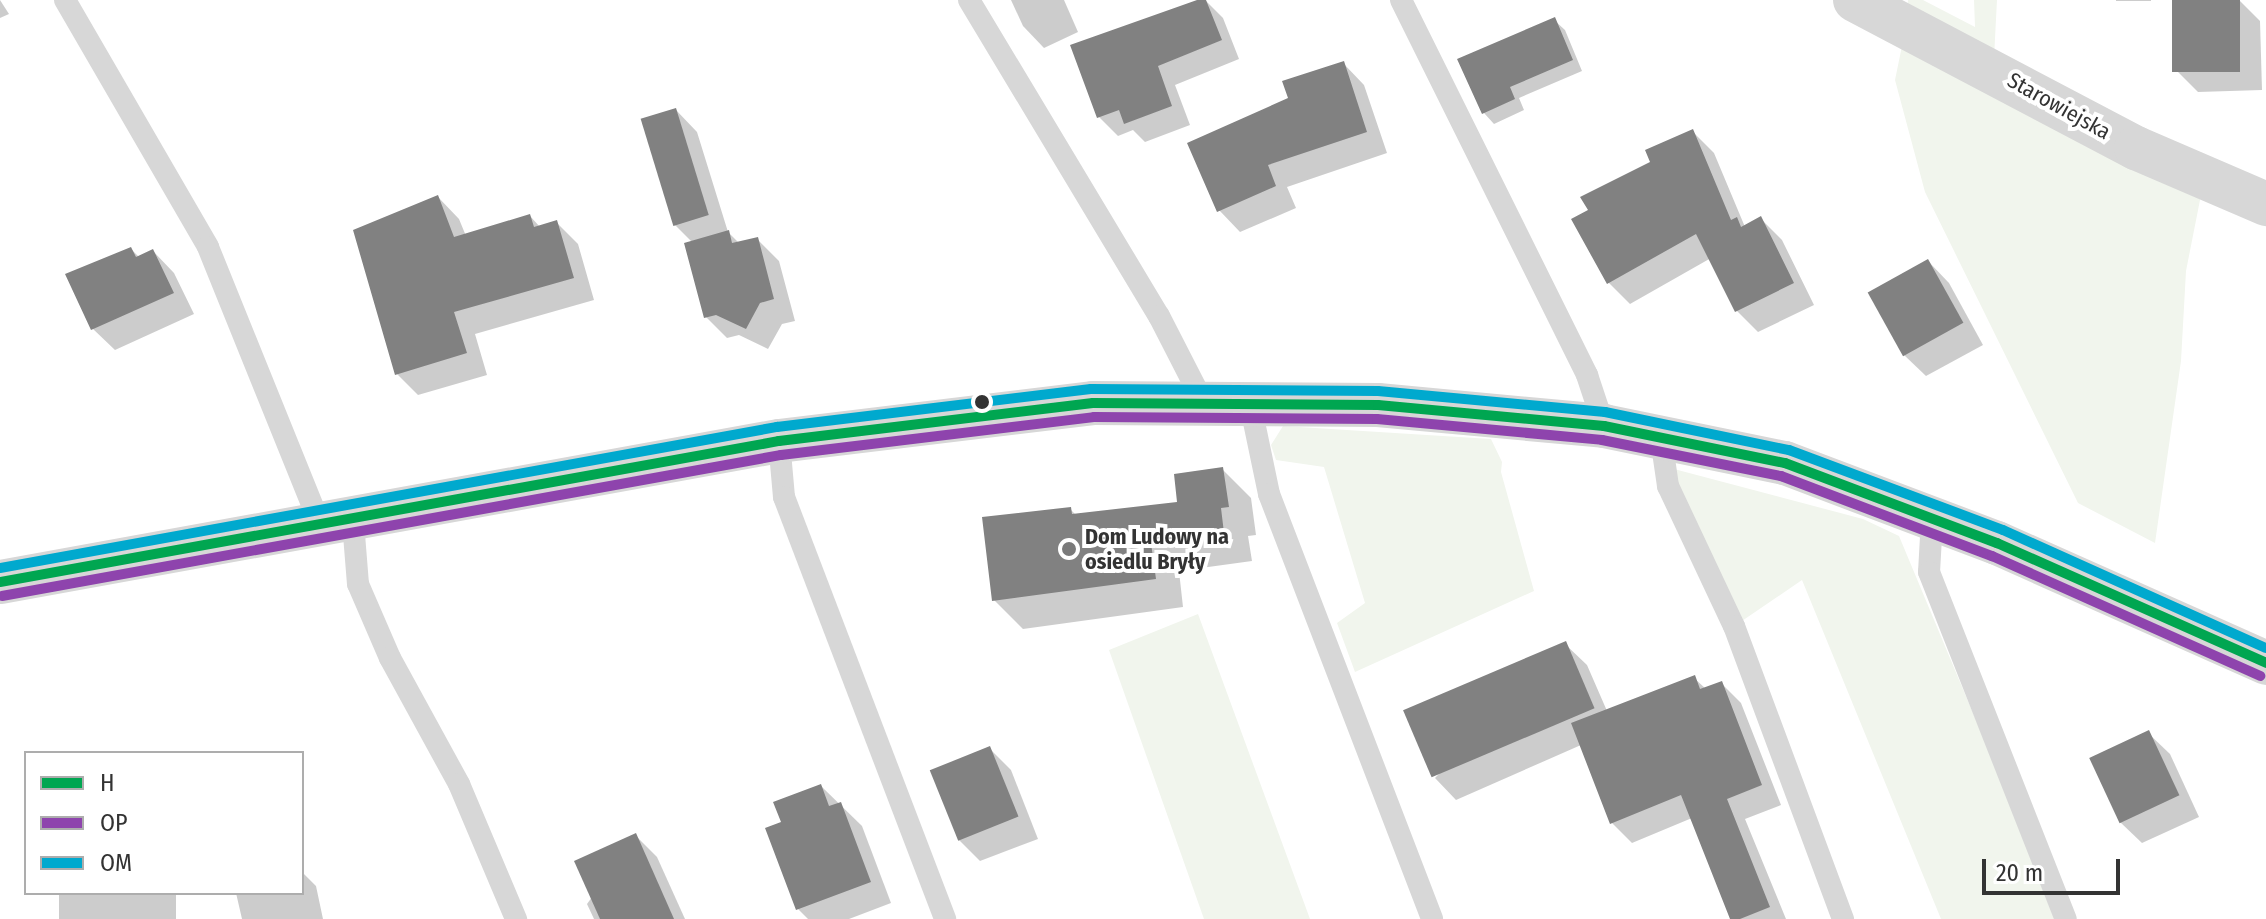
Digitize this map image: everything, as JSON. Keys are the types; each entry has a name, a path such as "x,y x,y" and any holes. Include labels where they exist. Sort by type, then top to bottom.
{"street":[{"name":"Starowiejska","path":"1855,0 2136,148 2266,204"},
{"path":"0,582 337,524 779,441 1093,403 1378,405 1604,426 1785,463 1932,519 2266,663"}],"lane":[{"path":"65,0 208,247 297,457 337,524 358,584 390,658 459,784 516,919"},
{"path":"969,0 1159,316 1203,402"},
{"path":"1401,0 1587,375 1604,426"},
{"path":"1250,403 1274,508 1432,919"},
{"path":"1661,438 1668,486 1734,626 1843,919"},
{"path":"779,441 784,497 945,919"},
{"path":"1932,519 1929,572 2066,919"}],"shaded area":[{"path":"1908,0 1923,0 1975,27 1974,0 1997,0 1994,58 1907,12"},
{"path":"1903,41 2201,195 2186,271 2181,361 2155,543 2078,503 1925,192 1895,80"},
{"path":"1283,426 1491,439 1502,462 1501,472 1534,591 1355,672 1337,623 1365,603 1324,467 1276,460 1271,445"},
{"path":"1674,469 1863,519 1899,536 2059,919 1941,919 1802,580 1739,623 1674,484"},
{"path":"1198,614 1310,919 1204,919 1109,650"}],"building":[{"path":"1197,0 1206,0 1222,40 1158,66 1172,106 1124,124 1119,110 1097,118 1070,45"},
{"path":"2172,0 2240,0 2240,72 2172,72"},
{"path":"1555,17 1573,60 1510,87 1515,99 1482,114 1457,59"},
{"path":"1344,61 1367,132 1268,165 1276,186 1217,212 1187,143 1288,98 1282,81"},
{"path":"676,108 709,215 673,226 641,119"},
{"path":"1693,129 1731,220 1737,217 1741,227 1761,216 1794,283 1735,312 1696,234 1607,284 1571,219 1588,210 1580,197 1650,162 1645,150"},
{"path":"438,195 454,237 530,214 534,227 557,220 574,278 454,312 467,353 395,375 353,230"},
{"path":"729,230 732,243 758,237 774,299 760,303 746,329 716,315 704,318 684,243"},
{"path":"131,247 136,257 153,249 174,293 91,330 65,274"},
{"path":"1928,259 1963,323 1903,356 1868,292"},
{"name":"Dom Ludowy na osiedlu Bryły","path":"1223,467 1229,507 1221,508 1224,533 1151,543 1156,579 992,601 982,517 1071,507 1072,514 1177,502 1174,474"},
{"path":"1566,641 1595,708 1432,777 1403,710"},
{"path":"1695,675 1700,689 1722,681 1762,785 1727,799 1770,907 1740,919 1730,919 1681,795 1610,824 1571,723"},
{"path":"2149,730 2179,795 2120,823 2089,758"},
{"path":"990,746 1018,816 958,841 930,770"},
{"path":"821,784 829,806 841,802 871,882 796,910 765,828 781,822 773,802"},
{"path":"636,833 674,919 600,919 574,861"}],"transit line":[{"name":"OM","path":"0,568 777,427 1091,389 1378,391 1605,412 1789,450 2003,530 2266,648"},
{"name":"H","path":"0,582 779,441 1093,403 1378,405 1604,426 1785,463 1997,543 2266,663"},
{"name":"OP","path":"2,596 781,455 1094,417 1377,419 1602,440 1781,476 1992,556 2260,676"}],"place":[{"name":"Dom Ludowy na osiedlu Bryły","path":"1069,549"}]}
